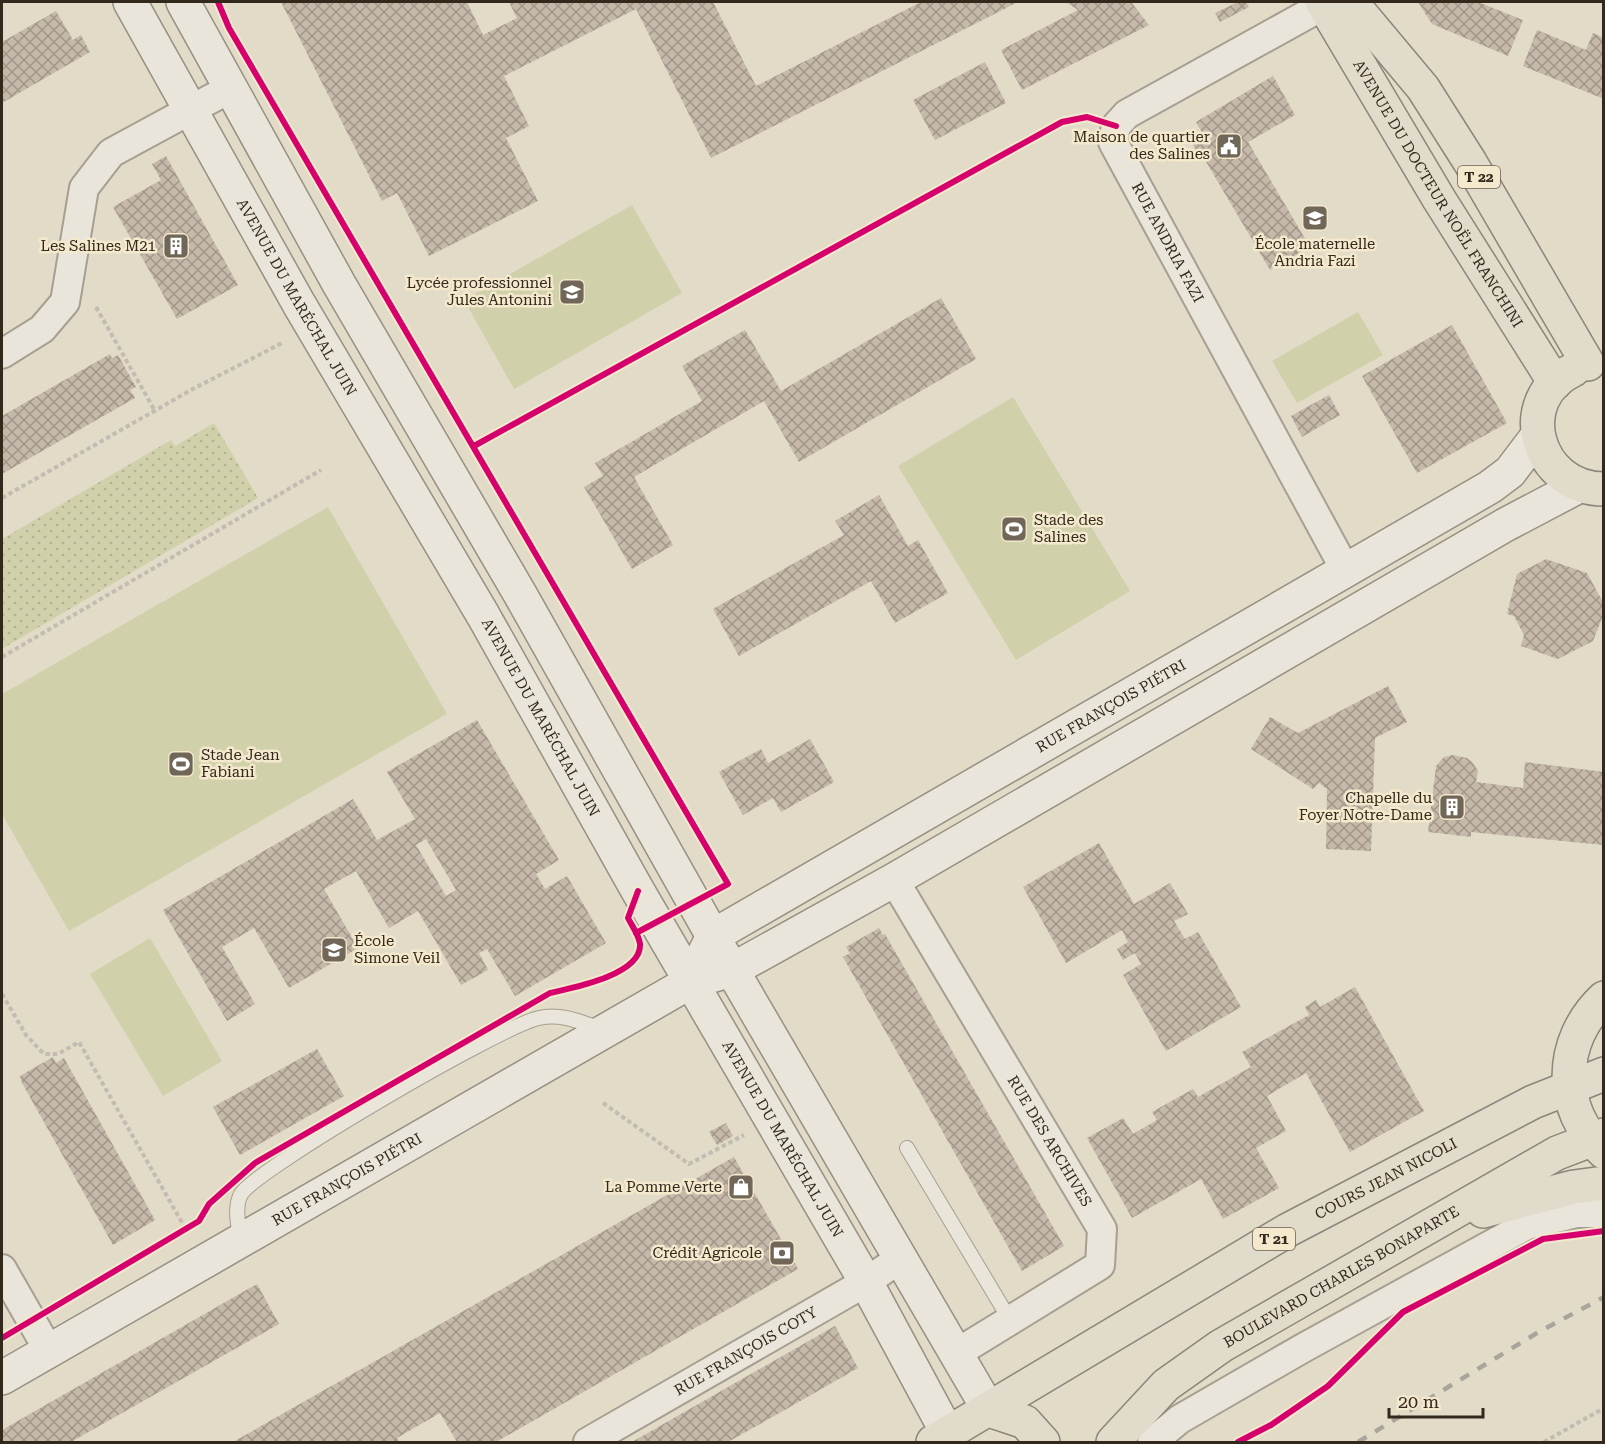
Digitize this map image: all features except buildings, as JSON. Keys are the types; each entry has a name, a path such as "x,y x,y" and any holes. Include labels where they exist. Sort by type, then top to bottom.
{"main road":[{"name":"AVENUE DU MARÉCHAL JUIN","path":"130,2 313,328 483,615 690,982 866,1282 942,1440"},
{"path":"183,2 229,89 732,970 989,1410 1025,1422 1043,1443"},
{"name":"T 22","path":"1332,3 1423,88 1596,364"},
{"name":"AVENUE DU DOCTEUR NOËL FRANCHINI","path":"1332,3 1439,199 1555,383"},
{"path":"1591,487 1563,478 1551,466 1542,451 1538,435 1541,407 1555,383 1570,371 1596,364"},
{"name":"RUE FRANÇOIS PIÉTRI","path":"713,936 1490,487 1510,471 1538,435"},
{"name":"RUE FRANÇOIS PIÉTRI","path":"2,1378 690,982 732,970 894,880 1505,525 1591,487"},
{"path":"690,982 713,936"},
{"path":"1599,1143 1575,1115 1568,1086 1569,1059 1576,1033 1591,1010 1604,998"},
{"name":"COURS JEAN NICOLI","path":"942,1440 1288,1230 1533,1102 1568,1086 1604,1074"},
{"name":"BOULEVARD CHARLES BONAPARTE","path":"1113,1443 1166,1385 1221,1346 1557,1153 1599,1143"},
{"path":"1435,1225 1524,1199 1604,1183"}],"street":[{"name":"RUE ANDRIA FAZI","path":"1332,3 1127,114 1116,126 1113,142 1346,571"},
{"path":"2,354 42,329 65,302 84,188 111,153 229,89"},
{"name":"RUE DES ARCHIVES","path":"894,880 1102,1229 1100,1265 957,1353"},
{"path":"1152,1443 1180,1419 1527,1225 1577,1213 1604,1213"},
{"name":"RUE FRANÇOIS COTY","path":"588,1443 866,1282 901,1258"},
{"path":"2,1269 49,1351"}],"lane":[{"path":"241,1239 236,1221 241,1195 281,1160 466,1052 538,1018 562,1016 605,1031"},
{"path":"907,1148 1010,1320"}],"path":[{"path":"69,278 89,296 155,411"},
{"path":"2,498 155,411 313,328"},
{"path":"2,657 321,470"},
{"path":"2,994 26,1035 44,1053 58,1054 79,1042 189,1226 196,1266"},
{"path":"603,1103 689,1164 772,1120"},
{"path":"177,1234 189,1226"},
{"path":"1544,1443 1604,1408"}],"green space":[{"path":"632,205 682,293 514,389 464,300"},
{"path":"1358,312 1383,355 1297,403 1272,361"},
{"name":"Stade des Salines","path":"1013,397 1130,591 1016,660 898,466"},
{"path":"214,423 258,498 2,649 2,539 171,440 175,446"},
{"name":"Stade Jean Fabiani","path":"328,507 447,714 69,931 2,814 2,694"},
{"path":"150,938 222,1061 163,1096 90,974"}],"railway":[{"path":"1358,1442 1537,1333 1604,1297"}],"cycle path":[{"path":"218,2 229,28 728,884 636,933"},
{"path":"474,446 1062,122 1087,117 1116,126"},
{"path":"2,1338 199,1221 209,1204 255,1163 550,993 604,978 630,964 638,955 640,944 628,918 638,891"},
{"path":"1238,1442 1271,1425 1328,1386 1403,1312 1543,1239 1604,1231"}],"place":[{"name":"Maison de quartier des Salines","path":"1229,146"},
{"name":"École maternelle Andria Fazi","path":"1315,218"},
{"name":"Les Salines M21","path":"176,246"},
{"name":"Lycée professionnel Jules Antonini","path":"572,292"},
{"name":"Stade des Salines","path":"1014,529"},
{"name":"Stade Jean Fabiani","path":"181,764"},
{"name":"Chapelle du Foyer Notre-Dame","path":"1452,807"},
{"name":"École Simone Veil","path":"334,950"},
{"name":"La Pomme Verte","path":"741,1187"},
{"name":"Crédit Agricole","path":"782,1253"}]}
